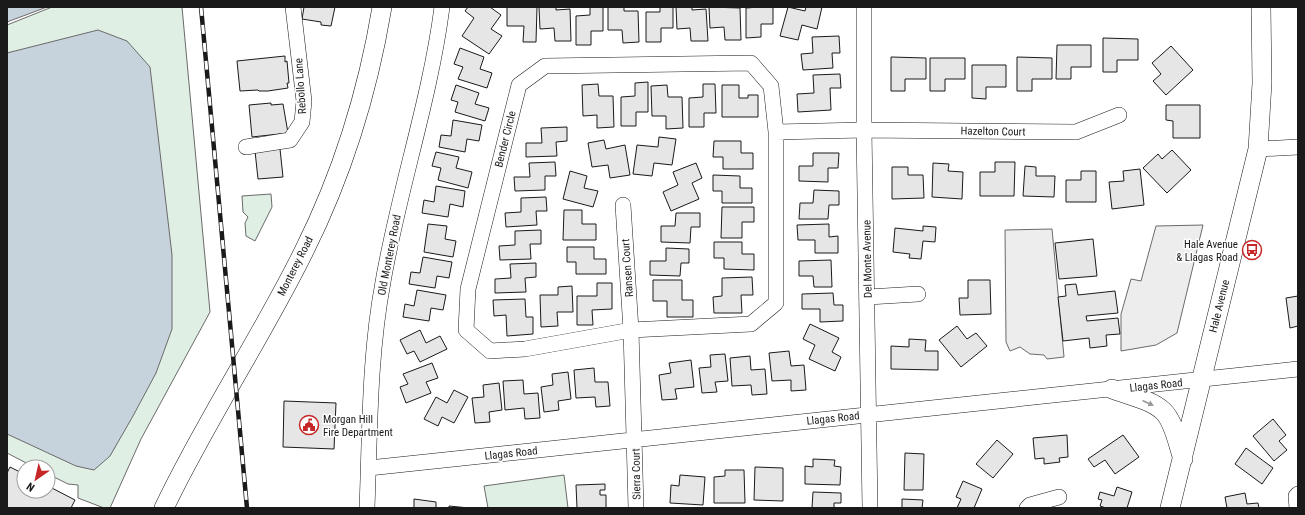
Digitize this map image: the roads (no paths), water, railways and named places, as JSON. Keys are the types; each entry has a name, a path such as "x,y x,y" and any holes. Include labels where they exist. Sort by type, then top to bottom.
{"main road":[{"name":"Monterey Road","path":"164,508 190,456 289,281 322,212 362,99 382,7"},
{"name":"Hale Avenue","path":"1170,508 1183,459 1200,380 1258,149 1262,83 1261,7"},
{"path":"1112,389 1150,403 1163,411 1170,423 1183,459"}],"street":[{"name":"Rebollo Lane","path":"246,147 290,140 302,122 304,101 293,7"},
{"name":"Old Monterey Road","path":"368,508 370,385 382,283 399,202 437,47 442,7"},
{"name":"Del Monte Avenue","path":"864,9 864,130 868,297 870,508"},
{"name":"Bender Circle","path":"751,63 771,86 776,132 776,303 751,324 631,330 525,349 490,351 466,330 468,289 519,85 545,66 751,63"},
{"name":"Hazelton Court","path":"864,130 1076,132 1119,115"},
{"path":"776,132 864,130"},
{"path":"1258,149 1298,147"},
{"name":"Ransen Court","path":"623,205 631,330"},
{"path":"868,297 918,294"},
{"path":"631,330 635,439"},
{"name":"Llagas Road","path":"369,468 1298,369"},
{"name":"Sierra Court","path":"635,439 636,508"},
{"path":"1297,508 1296,496 1298,494"},
{"path":"1027,508 1030,505 1059,497"}],"railway":[{"path":"201,7 247,508"}],"place":[{"name":"Hale Avenue & Llagas Road","path":"1252,250"},
{"name":"Morgan Hill Fire Department","path":"309,425"}]}
